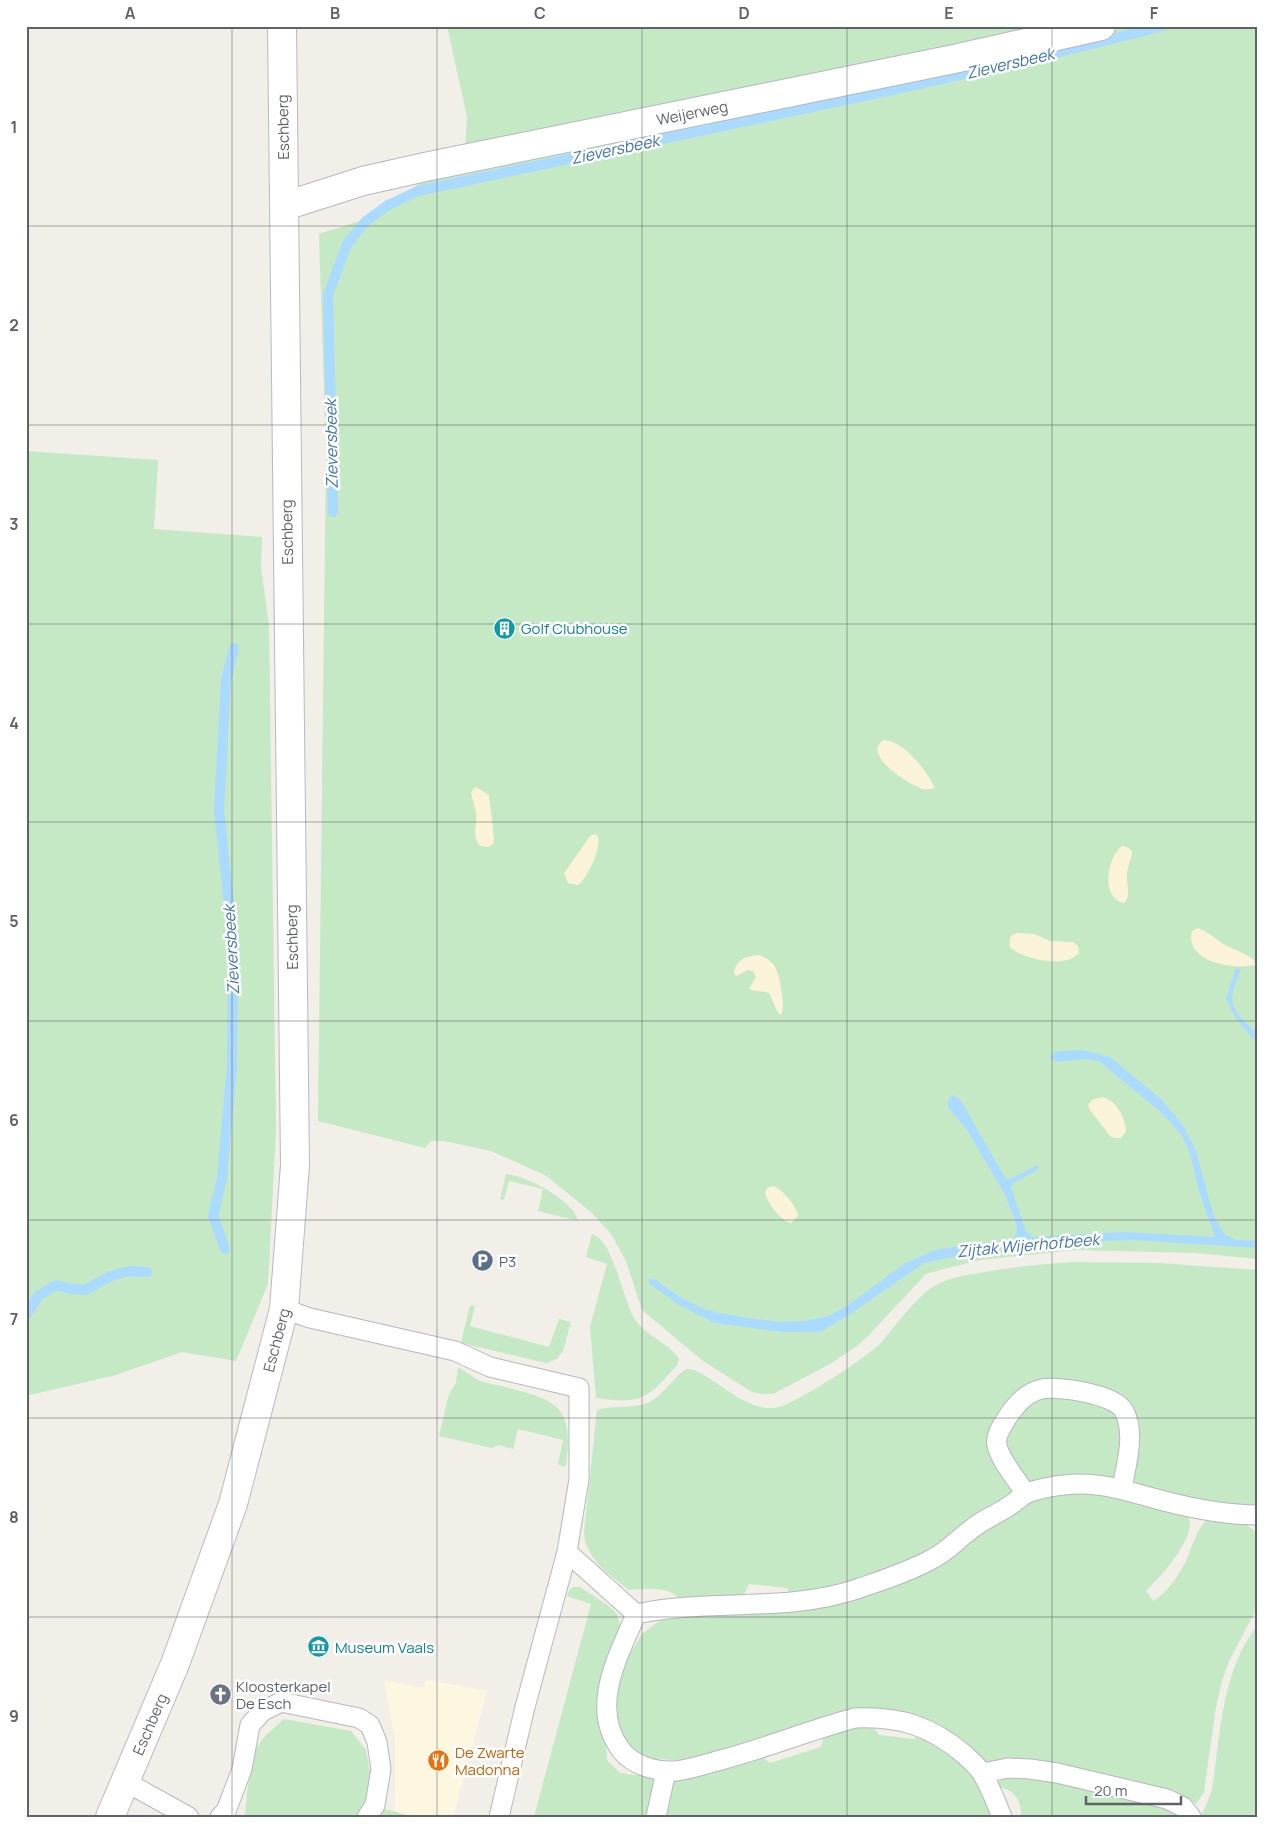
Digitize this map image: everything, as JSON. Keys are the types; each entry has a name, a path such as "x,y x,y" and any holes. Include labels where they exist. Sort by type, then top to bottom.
{"street":[{"name":"Eschberg","path":"110,1817 175,1664 233,1504 284,1309 295,1165 282,26"},
{"name":"Weijerweg","path":"285,206 363,181 425,167 944,62 1102,26"}],"lane":[{"path":"284,1309 310,1318 455,1352 490,1367 579,1388 579,1480 567,1552 525,1707 499,1817"},
{"path":"1026,1494 1000,1454 996,1442 1001,1428 1014,1408 1030,1394 1041,1389 1060,1388 1108,1399 1122,1408 1129,1426 1129,1444 1122,1489"},
{"path":"636,1614 680,1607 814,1599 856,1590 934,1558 972,1528 1026,1494 1065,1485 1086,1484 1122,1489 1166,1502 1237,1515 1258,1515"},
{"path":"567,1552 636,1614"},
{"path":"636,1614 610,1679 606,1715 615,1742 625,1755 647,1768 666,1771 690,1769 744,1754 855,1718 873,1717 898,1720 921,1726 942,1737 983,1773 1002,1817"},
{"path":"220,1817 226,1811 242,1769 250,1725 263,1711 281,1702 359,1718 370,1725 377,1742 381,1769 375,1805 367,1817"},
{"path":"983,1773 1008,1768 1057,1773 1167,1800 1183,1807 1191,1817"},
{"path":"656,1817 666,1771"},
{"path":"126,1782 189,1817"}],"shaded area":[{"path":"384,1680 423,1688 426,1680 487,1691 453,1817 413,1817 395,1811 395,1740"}],"green space":[{"path":"447,26 1258,26 1258,1259 1196,1253 1074,1250 981,1260 944,1269 926,1274 857,1346 830,1364 773,1394 762,1394 752,1392 703,1361 642,1310 626,1261 611,1234 592,1213 545,1175 491,1151 444,1141 431,1141 425,1148 318,1121 326,456 319,234 378,215 465,148 467,117"},
{"path":"26,451 158,460 154,529 262,537 261,567 269,625 276,1131 268,1284 236,1361 182,1352 116,1375 26,1396"},
{"path":"506,1174 525,1179 548,1190 568,1205 575,1213 578,1221 538,1211 543,1189 509,1181 504,1199 500,1200"},
{"path":"592,1234 600,1239 612,1259 636,1321 670,1349 679,1359 678,1364 659,1385 651,1392 635,1399 612,1400 596,1398 590,1327 607,1264 586,1257"},
{"path":"1073,1262 1158,1263 1258,1270 1258,1505 1244,1507 1214,1504 1181,1497 1137,1484 1132,1478 1132,1416 1059,1382 998,1421 1012,1488 1010,1495 937,1548 903,1565 843,1584 790,1594 787,1588 749,1584 743,1596 684,1599 660,1589 629,1590 600,1566 589,1550 585,1542 584,1532 597,1410 644,1404 656,1398 686,1369 699,1372 749,1403 765,1408 774,1408 812,1391 873,1350 921,1296 941,1283 962,1276 1003,1269"},
{"path":"470,1305 475,1306 470,1326 549,1347 559,1319 571,1322 563,1351 557,1359 546,1363 461,1343"},
{"path":"458,1367 478,1380 534,1395 556,1407 563,1416 567,1428 566,1465 563,1467 558,1464 563,1440 518,1429 513,1449 499,1445 492,1448 439,1436 449,1394 456,1383"},
{"path":"1039,1396 1078,1396 1115,1411 1124,1431 1116,1475 1110,1479 1029,1484 1003,1448 1003,1440 1015,1418"},
{"path":"1073,1492 1108,1495 1188,1516 1190,1525 1183,1545 1168,1567 1146,1591 1153,1601 1168,1589 1175,1579 1185,1563 1199,1530 1208,1520 1217,1518 1247,1525 1258,1536 1258,1606 1229,1661 1222,1681 1216,1707 1204,1792 1196,1804 1174,1790 987,1764 906,1714 679,1760 653,1759 643,1756 633,1750 623,1740 615,1714 620,1670 642,1634 662,1619 671,1616 784,1611 962,1547 995,1523 1036,1500 1053,1493"},
{"path":"580,1587 609,1606 617,1614 620,1630 604,1670 599,1695 598,1718 606,1742 607,1760 620,1773 647,1775 653,1780 655,1785 650,1817 534,1817 591,1604 567,1596 570,1589"},
{"path":"1258,1625 1258,1817 1200,1817 1212,1789 1224,1703 1236,1662"},
{"path":"284,1719 351,1731 366,1750 370,1772 368,1804 413,1817 245,1817 252,1761 257,1747 262,1739"},
{"path":"872,1725 879,1735 913,1739 921,1735 945,1748 968,1771 980,1789 994,1817 661,1817 671,1784 675,1780 761,1756 770,1763 821,1747 824,1735 854,1727"},
{"path":"1020,1774 1170,1809 1178,1817 1021,1817 1020,1805 1016,1796 1004,1788 998,1787 1000,1777"}],"sand":[{"path":"884,740 892,742 907,751 921,766 935,788 924,789 916,786 889,768 882,761 878,753 878,746"},
{"path":"476,787 489,795 494,839 493,844 488,847 480,846 475,833 476,813 471,792"},
{"path":"595,834 598,836 598,847 589,870 578,885 568,883 564,873 590,836"},
{"path":"1122,846 1132,851 1127,872 1128,897 1124,903 1116,900 1111,894 1108,877 1113,859"},
{"path":"1198,928 1225,945 1244,953 1254,960 1255,965 1224,965 1203,957 1196,950 1192,942 1192,931"},
{"path":"1017,933 1034,934 1050,941 1073,942 1078,946 1079,953 1073,958 1055,961 1044,961 1024,955 1010,947 1011,938"},
{"path":"759,955 770,961 777,971 783,999 781,1015 778,1013 769,993 749,988 756,977 753,971 747,970 737,976 734,973 742,959"},
{"path":"1103,1097 1116,1106 1122,1116 1126,1131 1121,1138 1110,1136 1090,1110 1088,1105 1092,1100"},
{"path":"773,1186 785,1194 797,1212 798,1216 791,1223 779,1215 772,1207 765,1193 767,1188"}],"water":[{"path":"1236,968 1241,969 1233,992 1233,1006 1258,1035 1258,1044 1236,1019 1226,999"},
{"name":"Zijtak Wijerhofbeek","path":"1083,1050 1110,1057 1163,1101 1184,1127 1196,1151 1213,1214 1224,1234 1235,1240 1258,1241 1258,1248 1134,1240 1066,1242 993,1248 924,1263 849,1315 820,1332 783,1332 715,1323 679,1305 650,1284 648,1279 656,1280 678,1296 706,1310 779,1322 805,1321 829,1316 853,1302 904,1264 935,1250 1013,1239 1017,1232 1016,1222 1004,1193 967,1130 948,1107 948,1100 953,1095 960,1099 1005,1178 1010,1179 1038,1165 1039,1169 1013,1183 1011,1188 1026,1231 1033,1237 1122,1232 1215,1237 1199,1191 1190,1153 1181,1134 1162,1113 1099,1061 1083,1059 1059,1062 1050,1059 1052,1054 1060,1051"}],"waterway":[{"name":"Zieversbeek","path":"333,512 328,295 347,244 366,221 388,205 418,191 897,89 1164,26"},
{"name":"Zieversbeek","path":"225,1249 213,1216 222,1178 232,1066 233,985 231,922 219,811 226,680 234,648"},
{"name":"Zieversbeek","path":"26,1315 38,1296 56,1285 85,1290 111,1276 130,1271 147,1272"}],"place":[{"name":"Golf Clubhouse","path":"505,628"},
{"name":"P3","path":"483,1261"},
{"name":"Museum Vaals","path":"319,1647"},
{"name":"Kloosterkapel De Esch","path":"220,1695"},
{"name":"De Zwarte Madonna","path":"439,1761"}]}
